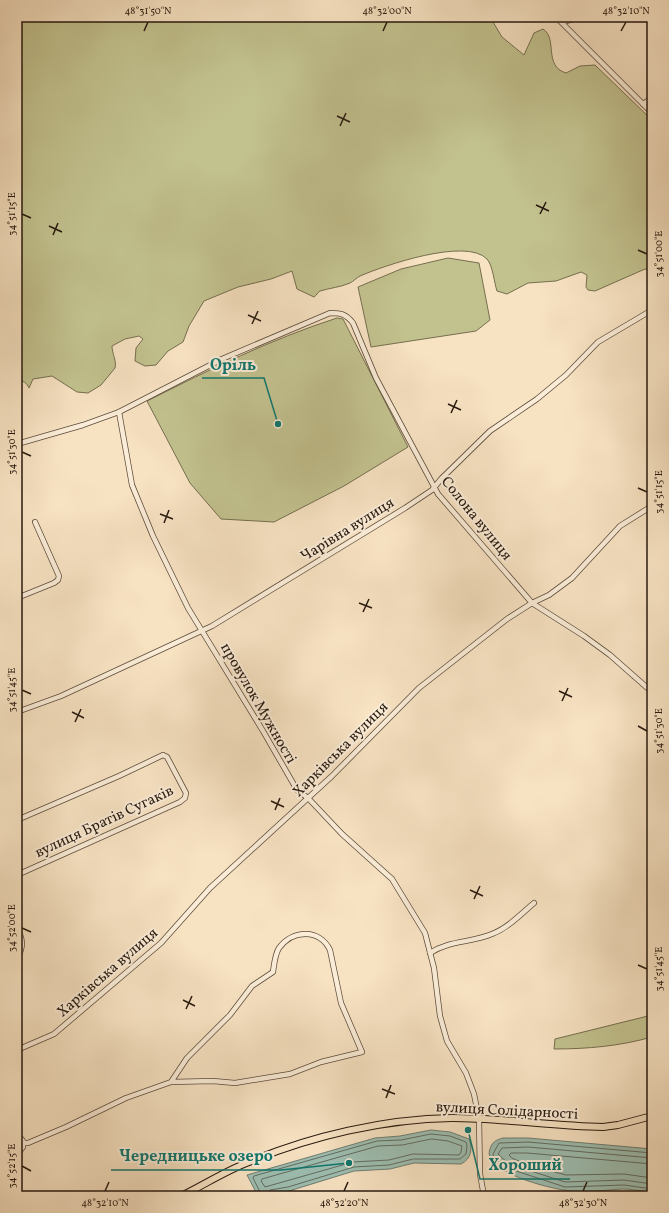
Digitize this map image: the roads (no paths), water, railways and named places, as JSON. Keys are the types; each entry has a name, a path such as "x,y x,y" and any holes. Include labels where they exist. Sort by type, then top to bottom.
{"main road":[{"name":"вулиця Солідарності","path":"181,1196 248,1162 272,1152 341,1132 386,1122 452,1118 603,1127 618,1126 652,1116"}],"street":[{"path":"556,17 652,113"},
{"path":"562,22 580,17"},
{"path":"643,104 652,98"},
{"name":"Чарівна вулиця","path":"17,712 61,696 203,631 234,614 404,508 435,487 442,478 490,431 566,376 598,342 652,310"},
{"name":"Солона вулиця","path":"119,412 222,359 330,313 341,313 348,316 353,323 376,378 435,487 481,544 532,603 584,636 610,655 652,692"},
{"path":"17,444 83,425 119,412"},
{"name":"провулок Мужності","path":"119,412 132,485 153,536 188,608 297,790 308,798 342,834 392,879 425,933 434,968 440,1016 447,1041 466,1073 474,1094 479,1119 480,1174 484,1196"},
{"name":"Харківська вулиця","path":"17,1050 54,1034 105,992 160,943 210,888 308,798 419,688 507,620 532,603 549,595 572,578 620,526 652,506"},
{"path":"17,598 54,583 59,576 35,522"},
{"name":"вулиця Братів Сугаків","path":"17,820 119,776 163,755 167,757 186,793 185,798 180,802 17,875"},
{"path":"430,953 440,946 450,943 491,935 504,928 534,903"},
{"path":"17,928 23,940 23,946 17,958"},
{"path":"23,1143 28,1143 66,1127 126,1098 171,1082 212,1081 235,1083 290,1074 321,1062 362,1052 341,1003 330,950 327,943 317,935 307,934 287,941 278,949 273,972 252,986 230,1015 187,1058 171,1082"},
{"path":"17,1134 21,1136 23,1143 23,1147 17,1155"}],"water":[{"path":"431,1130 450,1132 469,1139 471,1150 469,1157 461,1164 414,1163 390,1169 354,1171 289,1191 258,1196 247,1175 375,1138 400,1136"},
{"path":"503,1138 528,1138 652,1149 652,1193 622,1189 585,1192 571,1191 556,1189 531,1182 505,1171 490,1157 490,1149 493,1143"}],"place":[{"name":"Оріль","path":"278,424"},
{"name":"Хороший","path":"468,1130"},
{"name":"Чередницьке озеро","path":"349,1163"}]}
